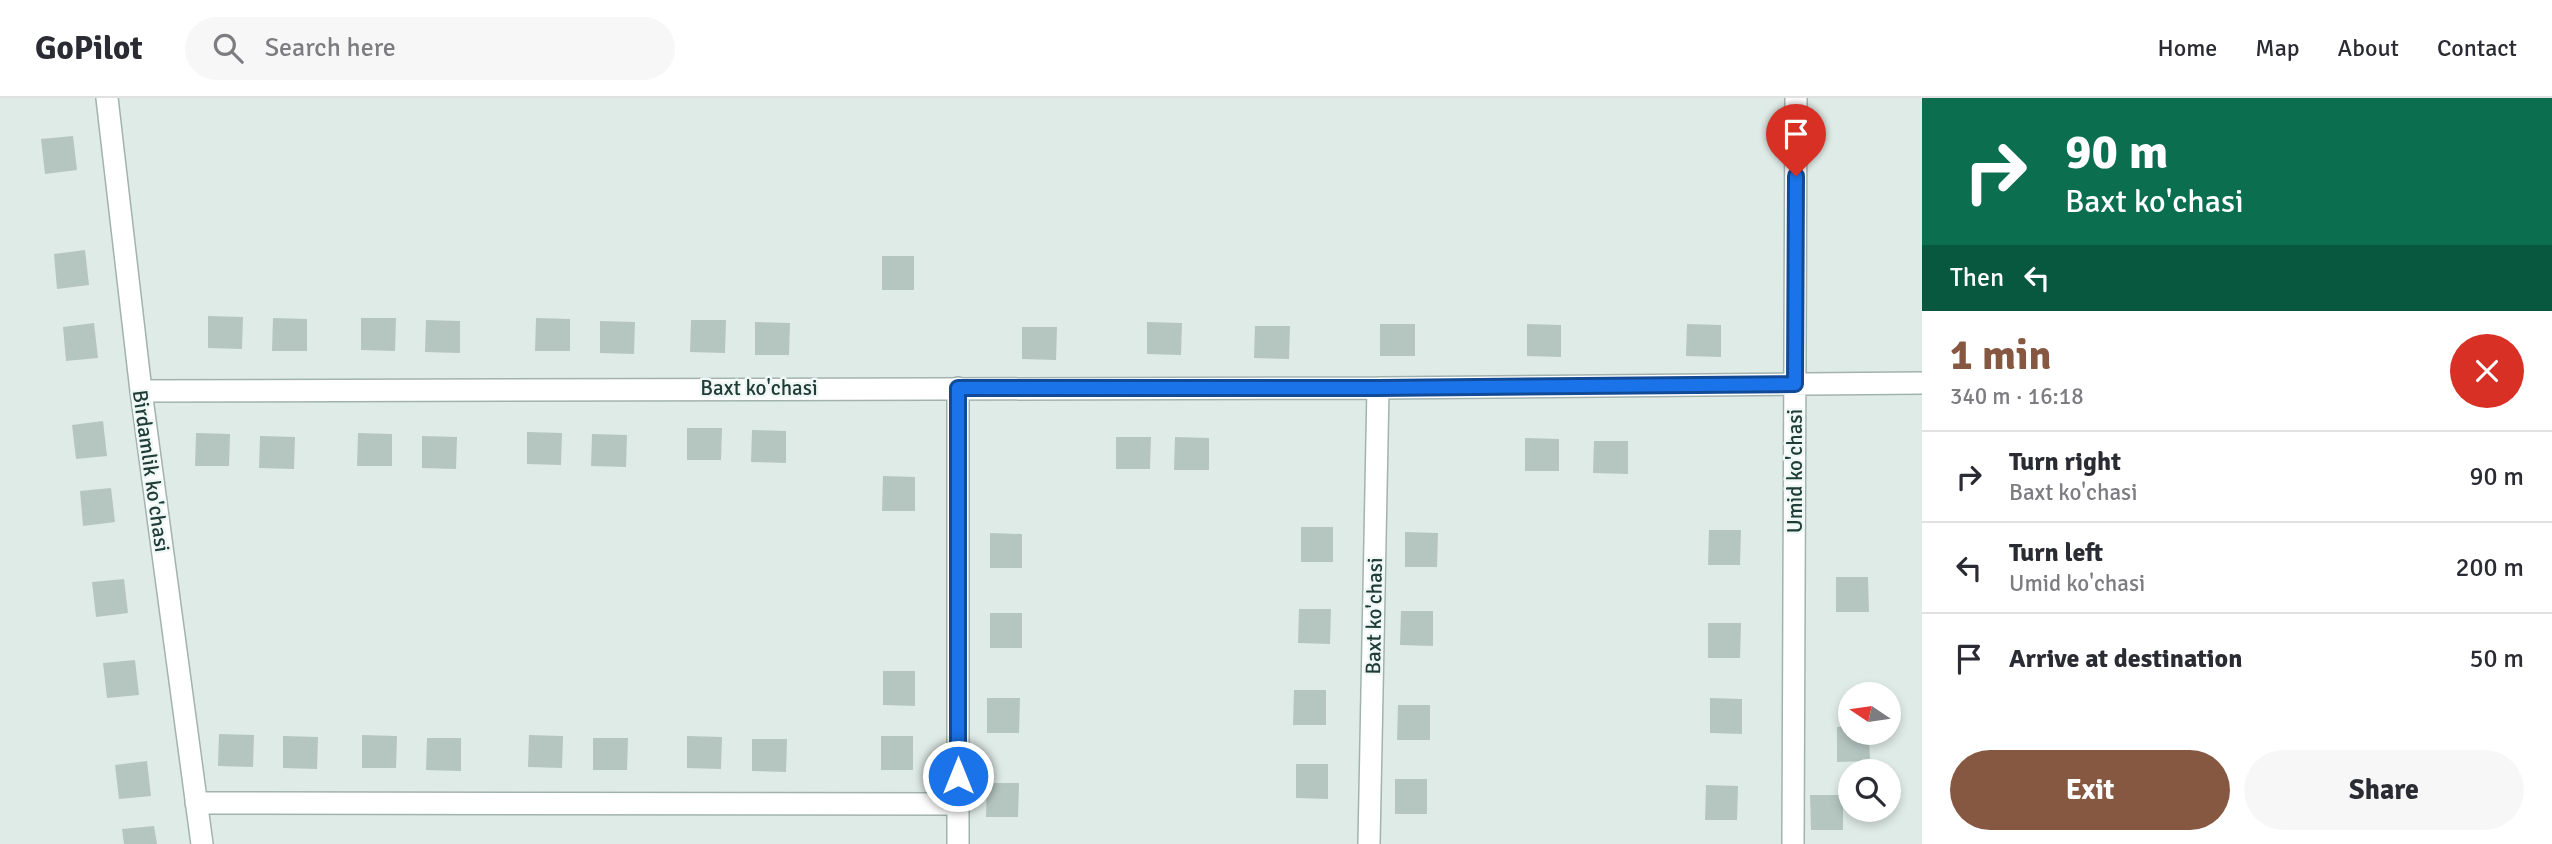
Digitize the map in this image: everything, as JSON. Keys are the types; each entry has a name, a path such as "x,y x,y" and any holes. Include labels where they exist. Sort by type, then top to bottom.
{"street":[{"name":"Birdamlik ko'chasi","path":"107,98 141,391 202,844"},
{"name":"Umid ko'chasi","path":"1793,844 1796,98"},
{"name":"Baxt ko'chasi","path":"141,391 1378,388 1922,383"},
{"path":"958,388 958,844"},
{"name":"Baxt ko'chasi","path":"1369,844 1378,388"},
{"path":"196,803 958,804"}],"building":[{"path":"73,136 77,170 45,174 41,139"},
{"path":"85,250 89,285 57,289 54,254"},
{"path":"882,256 914,256 914,290 882,290"},
{"path":"208,316 243,317 242,349 208,348"},
{"path":"273,318 307,319 307,351 272,351"},
{"path":"361,318 396,318 395,351 361,350"},
{"path":"536,318 570,319 570,351 535,351"},
{"path":"426,320 460,321 460,353 425,352"},
{"path":"691,320 726,320 725,353 690,352"},
{"path":"600,321 635,322 634,354 600,353"},
{"path":"755,322 790,323 789,355 755,355"},
{"path":"1147,322 1182,323 1181,355 1147,354"},
{"path":"94,323 98,358 66,361 63,327"},
{"path":"1380,324 1415,324 1415,356 1380,356"},
{"path":"1527,324 1561,325 1561,357 1527,356"},
{"path":"1687,324 1721,325 1721,357 1686,356"},
{"path":"1255,326 1290,326 1289,359 1254,358"},
{"path":"1022,327 1057,327 1056,360 1022,359"},
{"path":"103,421 107,456 76,459 72,425"},
{"path":"687,428 722,428 721,460 687,460"},
{"path":"752,430 786,431 786,463 751,462"},
{"path":"527,432 562,433 561,465 527,464"},
{"path":"196,433 230,434 229,466 195,466"},
{"path":"358,433 392,434 392,466 357,466"},
{"path":"592,434 627,435 626,467 591,466"},
{"path":"260,436 295,437 294,469 259,468"},
{"path":"422,436 457,437 456,469 422,468"},
{"path":"1116,437 1151,437 1150,469 1116,469"},
{"path":"1175,437 1209,438 1209,470 1174,470"},
{"path":"1525,438 1559,439 1559,471 1525,471"},
{"path":"1594,441 1628,441 1628,474 1593,473"},
{"path":"883,476 915,477 915,511 882,511"},
{"path":"111,488 115,522 83,526 80,491"},
{"path":"1301,527 1333,527 1333,562 1301,562"},
{"path":"1709,530 1741,530 1740,565 1708,565"},
{"path":"1405,532 1438,533 1437,567 1405,567"},
{"path":"990,533 1022,534 1022,568 990,568"},
{"path":"1836,577 1868,577 1869,612 1836,612"},
{"path":"124,579 128,613 96,617 92,582"},
{"path":"1299,609 1331,609 1330,644 1298,643"},
{"path":"1401,611 1433,611 1433,646 1400,645"},
{"path":"990,613 1022,613 1022,648 990,648"},
{"path":"1708,623 1741,623 1740,658 1708,658"},
{"path":"135,660 139,695 107,698 103,663"},
{"path":"883,671 915,671 915,706 883,705"},
{"path":"1294,690 1326,690 1326,725 1293,725"},
{"path":"987,698 1020,698 1019,733 987,733"},
{"path":"1710,698 1742,699 1742,734 1710,733"},
{"path":"1398,705 1430,705 1430,740 1397,740"},
{"path":"1837,727 1838,746 1869,746 1870,759 1838,759 1837,762"},
{"path":"219,734 254,735 253,767 218,766"},
{"path":"362,735 397,736 396,768 362,768"},
{"path":"529,735 563,736 562,768 528,767"},
{"path":"283,736 318,737 317,769 283,768"},
{"path":"687,736 722,737 721,769 687,768"},
{"path":"881,736 913,736 913,770 881,770"},
{"path":"427,738 461,738 461,771 426,770"},
{"path":"593,738 628,738 627,770 593,770"},
{"path":"752,739 787,739 786,772 752,771"},
{"path":"147,761 151,796 119,799 115,765"},
{"path":"1296,764 1328,764 1328,799 1296,798"},
{"path":"1395,779 1427,779 1427,814 1395,814"},
{"path":"987,783 1019,783 1018,817 986,817"},
{"path":"1706,785 1738,786 1737,820 1705,820"},
{"path":"1810,795 1838,795 1838,822 1843,822 1843,830 1811,830"},
{"path":"154,826 157,844 124,844 122,829"}],"route":[{"path":"958,776 958,388 1795,384 1796,176"}]}
